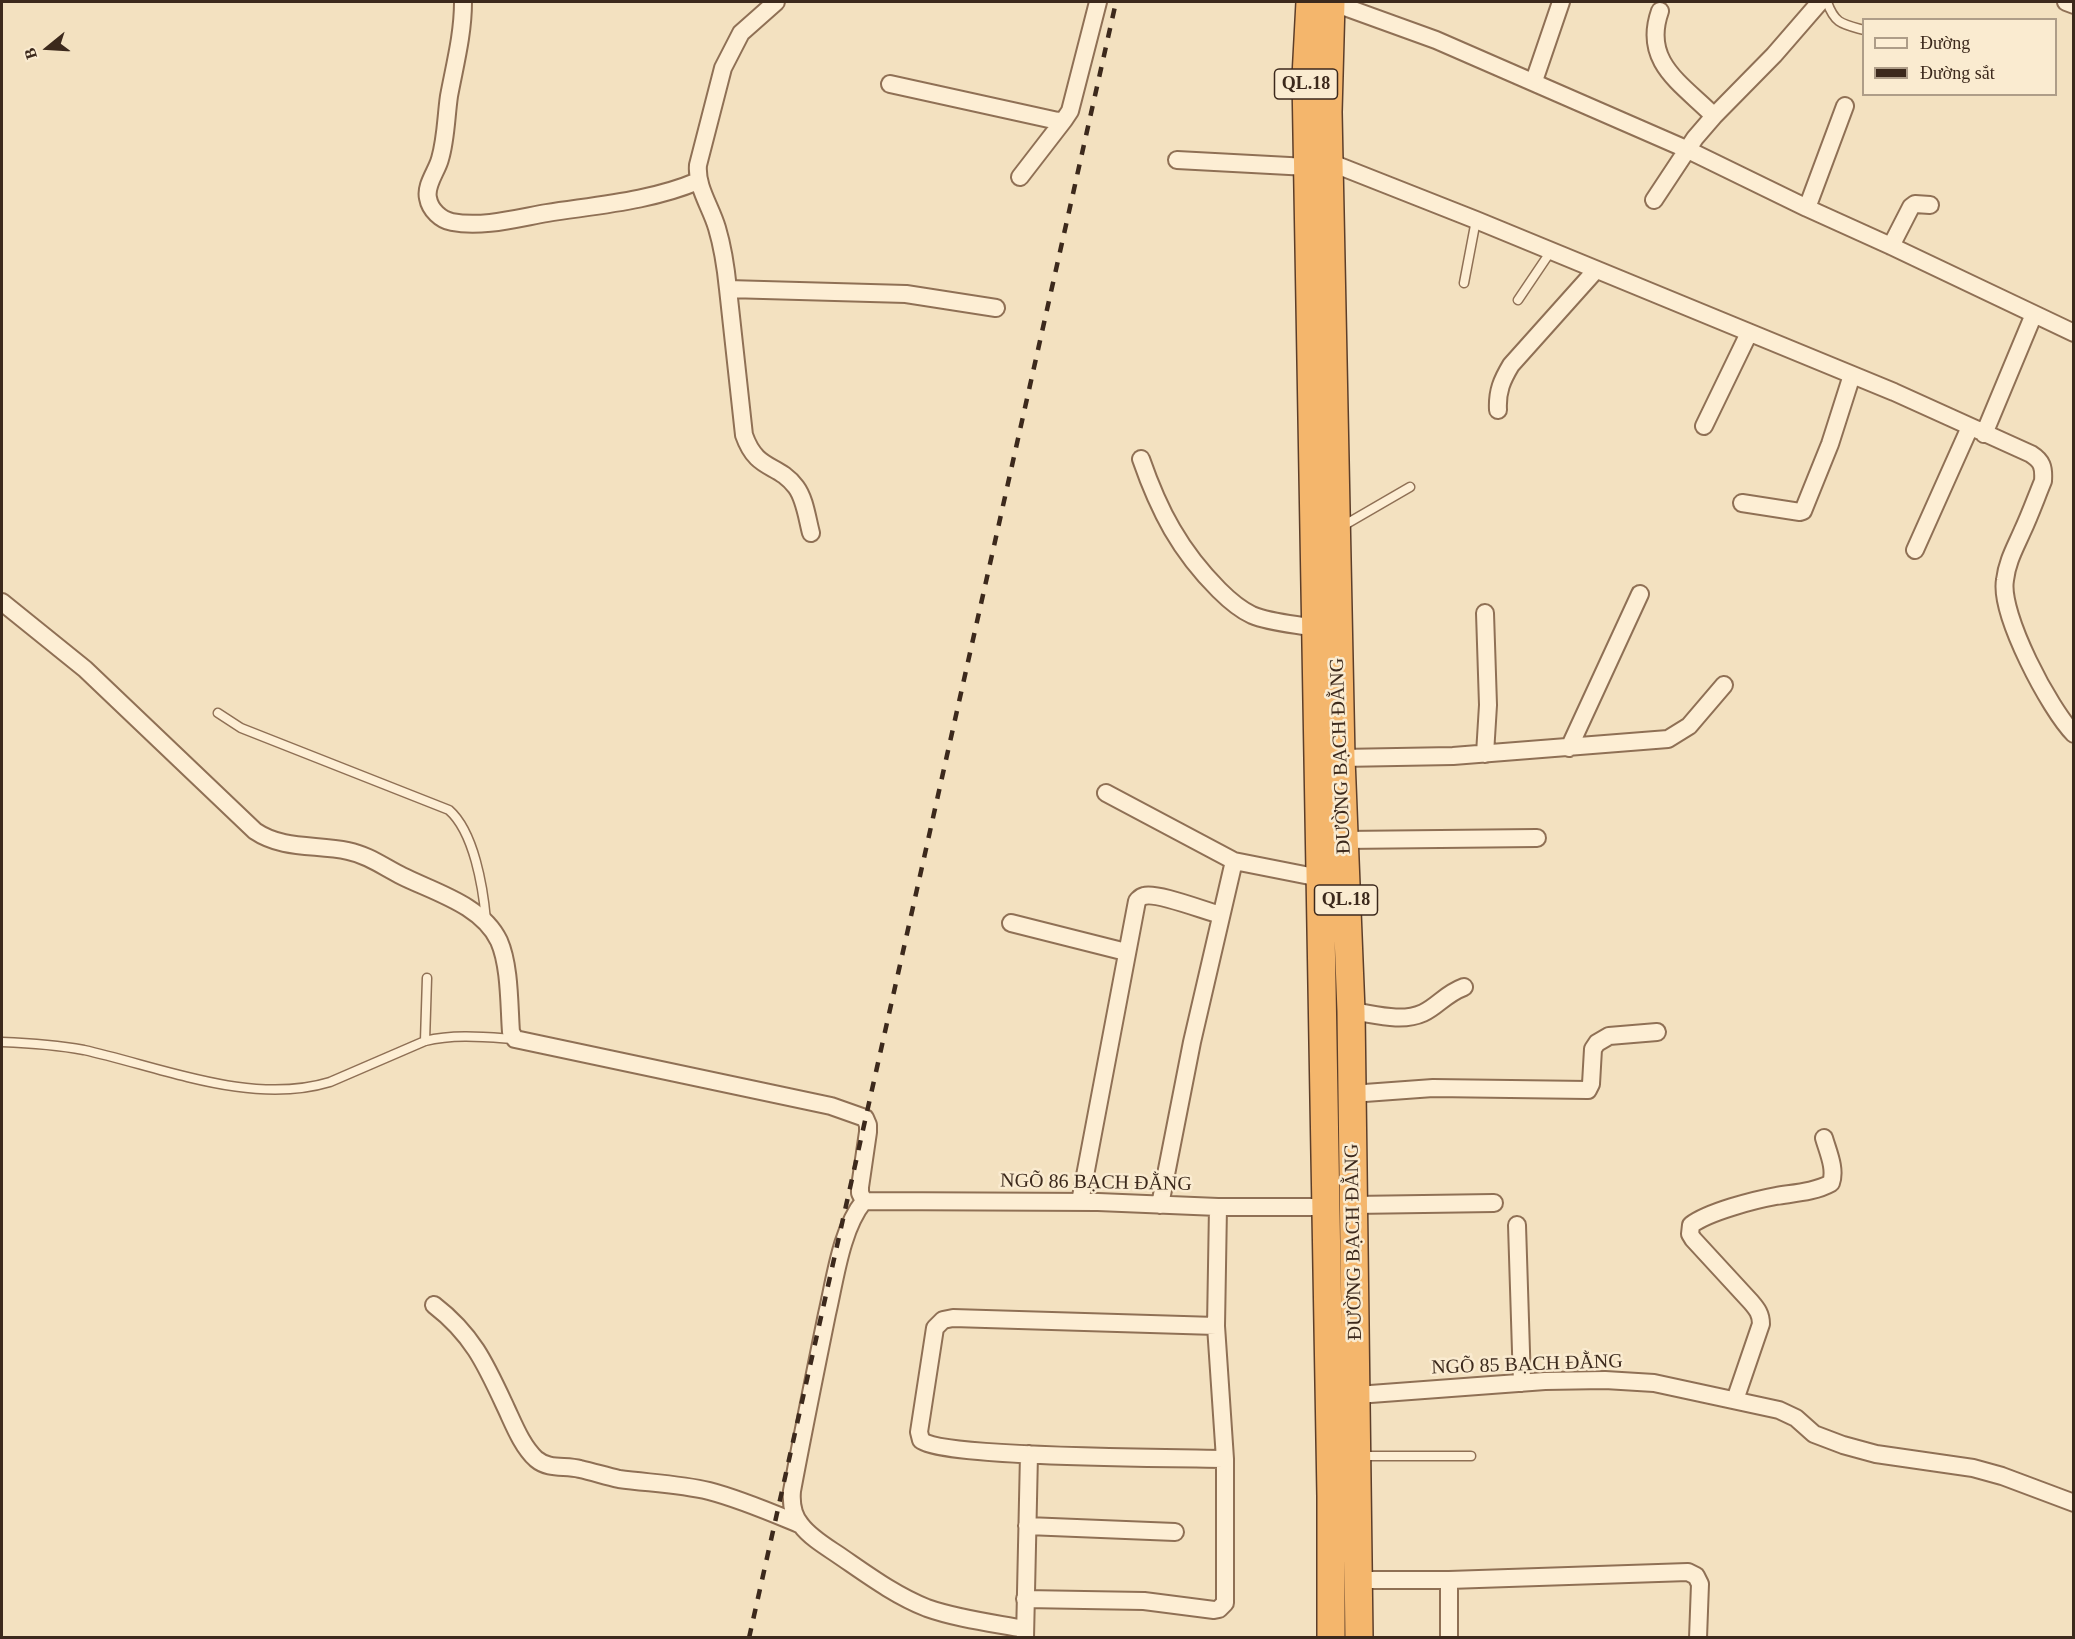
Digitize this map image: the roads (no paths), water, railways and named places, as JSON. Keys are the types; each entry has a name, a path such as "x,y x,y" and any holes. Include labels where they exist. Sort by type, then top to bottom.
{"highway":[{"name":"QL.18","path":"1310,2 1306,77 1318,165"},
{"name":"QL.18","path":"1318,165 1328,112 1331,2"},
{"name":"ĐƯỜNG BẠCH ĐẰNG","path":"1318,165 1336,530 1343,840 1351,1011 1359,1638"},
{"name":"ĐƯỜNG BẠCH ĐẰNG","path":"1318,165 1316,628 1331,1448 1331,1638"},
{"path":"1331,1448 1358,1452"}],"street":[{"path":"463,2 461,35 440,161 428,190 431,205 441,218 450,222 478,223 521,218 647,198 665,194 698,181"},
{"path":"776,2 741,33 723,68 698,165 698,181 718,230 726,266 744,435 756,459 787,477 798,489 811,533"},
{"path":"1020,177 1070,111 1098,2"},
{"path":"1331,2 1436,40 1534,81 1686,149 2073,333"},
{"path":"1534,81 1561,2"},
{"path":"1654,200 1686,149 1820,2"},
{"path":"2067,2 2073,5"},
{"path":"1660,10 1655,27 1657,53 1667,70 1714,116"},
{"path":"890,84 1058,122 1064,120"},
{"path":"1807,208 1845,106"},
{"path":"1178,160 1318,165 1476,220 1852,375 2039,459 2043,466 2043,481 2008,563 2004,583 2005,600 2010,619 2028,659 2063,721 2073,734"},
{"path":"1891,246 1911,207 1915,204 1930,205"},
{"path":"1498,410 1497,395 1501,382 1511,365 1596,270"},
{"path":"728,290 906,294 996,308"},
{"path":"1915,550 2034,314"},
{"path":"1704,426 1749,333"},
{"path":"1742,502 1803,511 1830,444 1852,375"},
{"path":"1142,459 1159,507 1184,549 1202,573 1235,606 1263,619 1316,628"},
{"path":"1569,748 1640,594"},
{"path":"2,602 85,669 255,831 282,843 335,849 365,856 454,901 486,923 499,941 502,950 511,1032 515,1039 831,1106 865,1118 868,1132 860,1187 864,1201 848,1231 834,1281 815,1372 792,1491 792,1507 799,1524"},
{"path":"1485,613 1488,705 1485,754"},
{"path":"1341,758 1485,754 1668,739 1689,726 1724,685"},
{"path":"1106,793 1234,861 1320,878"},
{"path":"1343,840 1537,838"},
{"path":"1160,1204 1192,1042 1234,861"},
{"path":"1080,1202 1137,902 1141,897 1147,895 1159,896 1221,915"},
{"path":"1011,923 1126,952"},
{"path":"1351,1011 1392,1017 1410,1016 1424,1012 1446,995 1464,987"},
{"path":"1351,1094 1432,1088 1588,1090 1592,1084 1593,1050 1596,1043 1609,1036 1657,1032"},
{"path":"1735,1400 1761,1324 1761,1318 1751,1302 1693,1239 1690,1234 1691,1225 1698,1220 1742,1204 1801,1192 1831,1183 1832,1166 1824,1138"},
{"name":"NGÕ 86 BẠCH ĐẰNG","path":"864,1201 1080,1202 1218,1207 1326,1207"},
{"path":"1353,1205 1494,1203"},
{"path":"1025,1599 1144,1601 1214,1610 1225,1603 1225,1459 1216,1326 1218,1207"},
{"path":"1517,1225 1521,1383"},
{"path":"434,1305 451,1318 470,1340 484,1362 516,1429 532,1455 539,1461 550,1466 577,1468 618,1478 712,1492 799,1524 829,1549 914,1602 948,1614 1025,1633 1029,1454"},
{"path":"1216,1326 953,1318 943,1320 935,1328 919,1432 925,1445 934,1446 1029,1454 1225,1459"},
{"name":"NGÕ 85 BẠCH ĐẰNG","path":"1357,1395 1521,1383 1605,1380 1654,1383 1779,1410 1796,1418 1814,1434 1843,1446 1876,1454 1973,1468 2002,1476 2073,1503"},
{"path":"1027,1526 1175,1532"},
{"path":"1359,1580 1449,1580 1688,1572 1696,1576 1700,1584 1698,1638"},
{"path":"1449,1580 1449,1638"}],"lane":[{"path":"1827,2 1834,18 1840,23 1862,30"},
{"path":"1464,284 1476,220"},
{"path":"1518,300 1551,251"},
{"path":"1336,530 1410,487"},
{"path":"218,713 241,728 449,810 462,825 469,842 483,896 486,923"},
{"path":"425,1041 426,978"},
{"path":"2,1042 82,1050 223,1085 303,1089 330,1082 425,1041 451,1036 515,1039"},
{"path":"1358,1452 1471,1456"}],"railway":[{"path":"749,1638 1116,2"}]}
